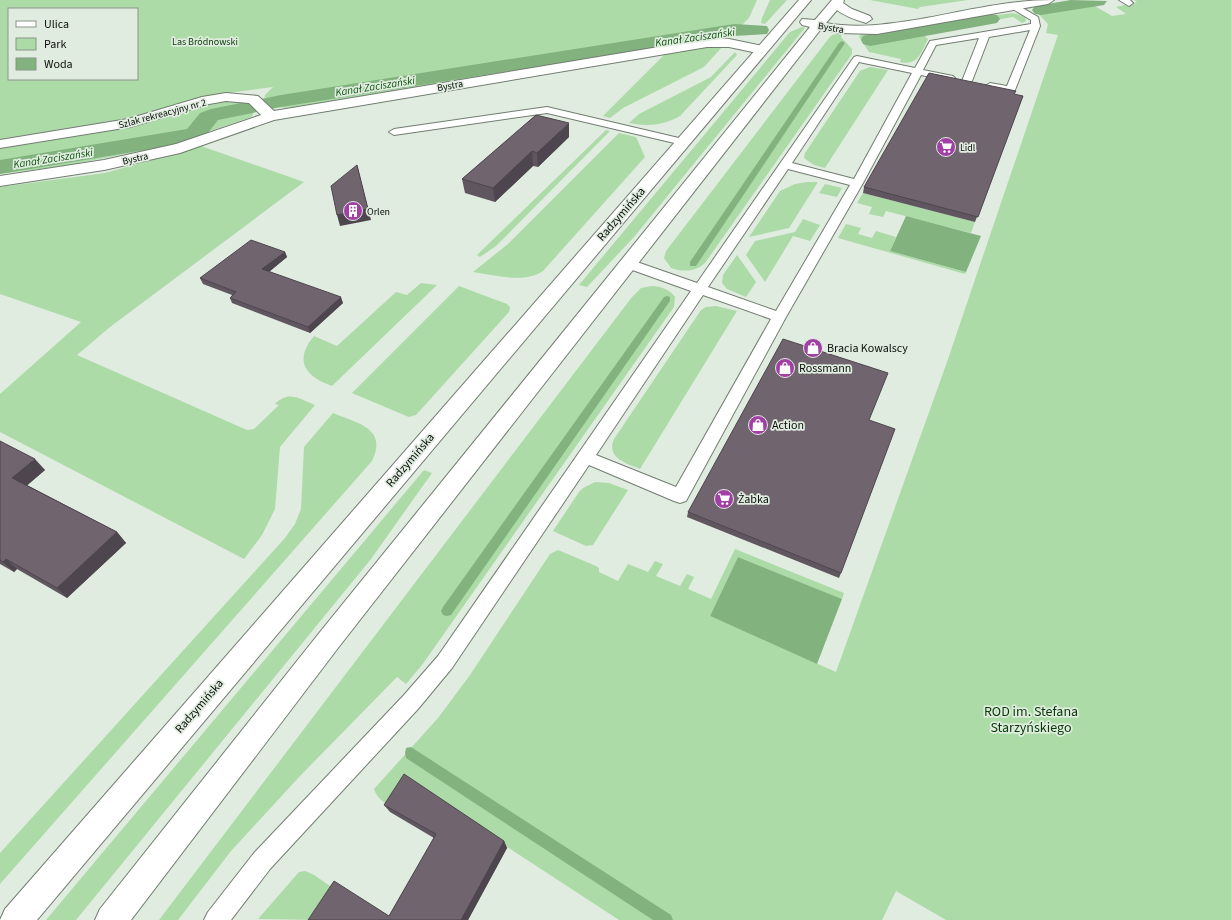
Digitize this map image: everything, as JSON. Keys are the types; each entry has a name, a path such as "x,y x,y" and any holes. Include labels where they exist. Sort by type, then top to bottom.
{"main road":[{"name":"Radzymińska","path":"16,920 805,0"},
{"name":"Bystra","path":"838,0 838,5 844,10 866,19"},
{"path":"111,920 329,640 838,0"},
{"name":"Bystra","path":"792,15 822,21 844,30 870,30 1048,0"},
{"name":"Bystra","path":"822,21 944,18"},
{"name":"Bystra","path":"0,181 104,165 180,148 264,108 707,43 728,44 762,50"},
{"name":"Szlak rekreacyjny nr 2","path":"0,144 130,123 220,98 243,97 264,108"}],"lane":[{"path":"216,920 262,861 411,702 445,662 857,59 1010,90 1037,22 1035,19 1014,6"},
{"path":"585,457 680,496 779,317 919,71 933,43 1036,26"},
{"path":"974,83 985,34"},
{"path":"394,132 547,110 683,142"},
{"path":"785,165 856,183"},
{"path":"629,264 779,317"}],"green space":[{"name":"Las Bródnowski","path":"0,0 757,0 749,18 728,39 701,40 297,107 276,107 264,101 265,95 273,87 221,94 224,99 245,101 250,104 248,104 250,106 208,115 192,133 0,165"},
{"path":"770,0 787,0 765,24 761,23 762,18"},
{"path":"870,0 968,0 920,7 918,9"},
{"name":"ROD im. Stefana Starzyńskiego","path":"1134,0 1231,0 1231,920 946,920 896,891 882,920 619,920 409,783 393,808 381,800 374,789 438,718 470,675 550,554 558,550 596,566 599,568 599,572 618,581 628,564 648,572 655,561 663,564 656,576 680,586 687,574 694,577 688,589 711,599 735,549 844,593 842,599 738,557 710,616 836,672 947,362 1058,35 1046,33 1048,24 1035,10 1086,1 1112,16 1126,14 1116,7 1137,2"},
{"path":"1013,13 1025,17 1026,21 1022,23 1013,17 922,33 928,39 921,53 915,60 906,63 900,62 901,59 869,52 859,37 861,34"},
{"path":"802,27 805,28 634,237 587,287 579,285 790,32"},
{"path":"842,33 841,37 852,49 852,54 705,263 693,270 671,268 664,258 666,251 829,38 832,35"},
{"path":"708,46 723,46 704,67 623,108 610,118 603,116 667,52"},
{"path":"735,52 737,55 680,116 662,123 649,125 629,123 639,114 711,77"},
{"path":"870,67 888,70 825,168 814,165 804,158 805,153 860,71"},
{"path":"255,108 252,117 195,136 202,132 208,121 213,116"},
{"path":"606,130 610,131 496,246 480,257 477,255"},
{"path":"619,133 636,137 645,157 543,271 535,275 518,278 473,272 508,244"},
{"path":"195,136 162,147 63,166 0,174 0,169"},
{"path":"201,146 304,182 110,327 77,355 247,430 254,429 279,405 275,404 285,397 299,398 315,405 280,447 275,509 262,535 244,559 0,432 0,394 81,322 0,294 0,187 105,173"},
{"path":"818,182 789,228 749,237 780,191 795,184"},
{"path":"825,184 842,188 837,197 819,193"},
{"path":"863,193 975,222 971,233 886,211 883,217 869,214 872,207 857,203"},
{"path":"803,219 820,225 810,241 793,236 765,282 746,255 755,241 795,232"},
{"path":"846,224 861,228 858,234 872,238 876,231 896,237 890,251 966,272 965,274 838,238"},
{"path":"737,255 756,282 746,297 727,289 722,283 723,275"},
{"path":"421,283 437,285 332,386 315,378 309,373 305,367 304,353 314,336 337,346 396,292 407,295"},
{"path":"459,286 507,304 510,307 509,312 416,415 409,417 352,393"},
{"path":"652,286 671,292 675,297 674,307 422,665 406,684 397,677 300,776 231,851 178,920 159,920 632,297 641,288"},
{"path":"716,306 737,311 640,469 619,459 613,451 612,445 614,439 701,310 706,307"},
{"path":"333,413 368,428 373,434 376,441 376,450 372,461 0,884 0,853 285,538 295,524 301,509 304,447"},
{"path":"424,470 432,473 371,559 76,920 46,920"},
{"path":"595,482 609,483 628,490 593,545 586,546 553,531 579,492 583,488"},
{"path":"305,871 314,875 339,892 320,920 258,919 299,872"}],"water":[{"path":"906,216 981,236 966,272 890,251"},
{"path":"738,557 842,599 817,664 710,616"}],"building":[{"name":"Lidl","path":"929,73 1016,91 1014,94 1023,96 978,217 864,187"},
{"path":"536,115 569,123 537,153 532,151 493,188 462,179"},
{"path":"357,165 368,209 337,215 331,186"},
{"path":"251,240 285,252 262,269 341,297 308,327 230,298 236,292 200,278"},
{"path":"783,339 888,373 869,420 895,429 841,573 688,512"},
{"path":"0,441 35,459 12,478 117,532 57,588 6,559 3,562 0,560"},
{"path":"404,774 504,841 461,920 308,920 334,881 389,916 436,834 384,805"}],"waterway":[{"path":"1041,10 1098,1"},
{"name":"Kanał Zaciszański","path":"870,40 991,19"},
{"name":"Kanał Zaciszański","path":"0,167 193,135 199,131 211,115 281,101 519,65 734,30 760,30"},
{"path":"693,264 842,43"},
{"path":"447,611 667,299"},
{"path":"411,753 666,920"}],"place":[{"name":"Lidl","path":"946,147"},
{"name":"Orlen","path":"353,211"},
{"name":"Bracia Kowalscy","path":"813,348"},
{"name":"Rossmann","path":"785,368"},
{"name":"Action","path":"758,425"},
{"name":"Żabka","path":"724,499"}]}
